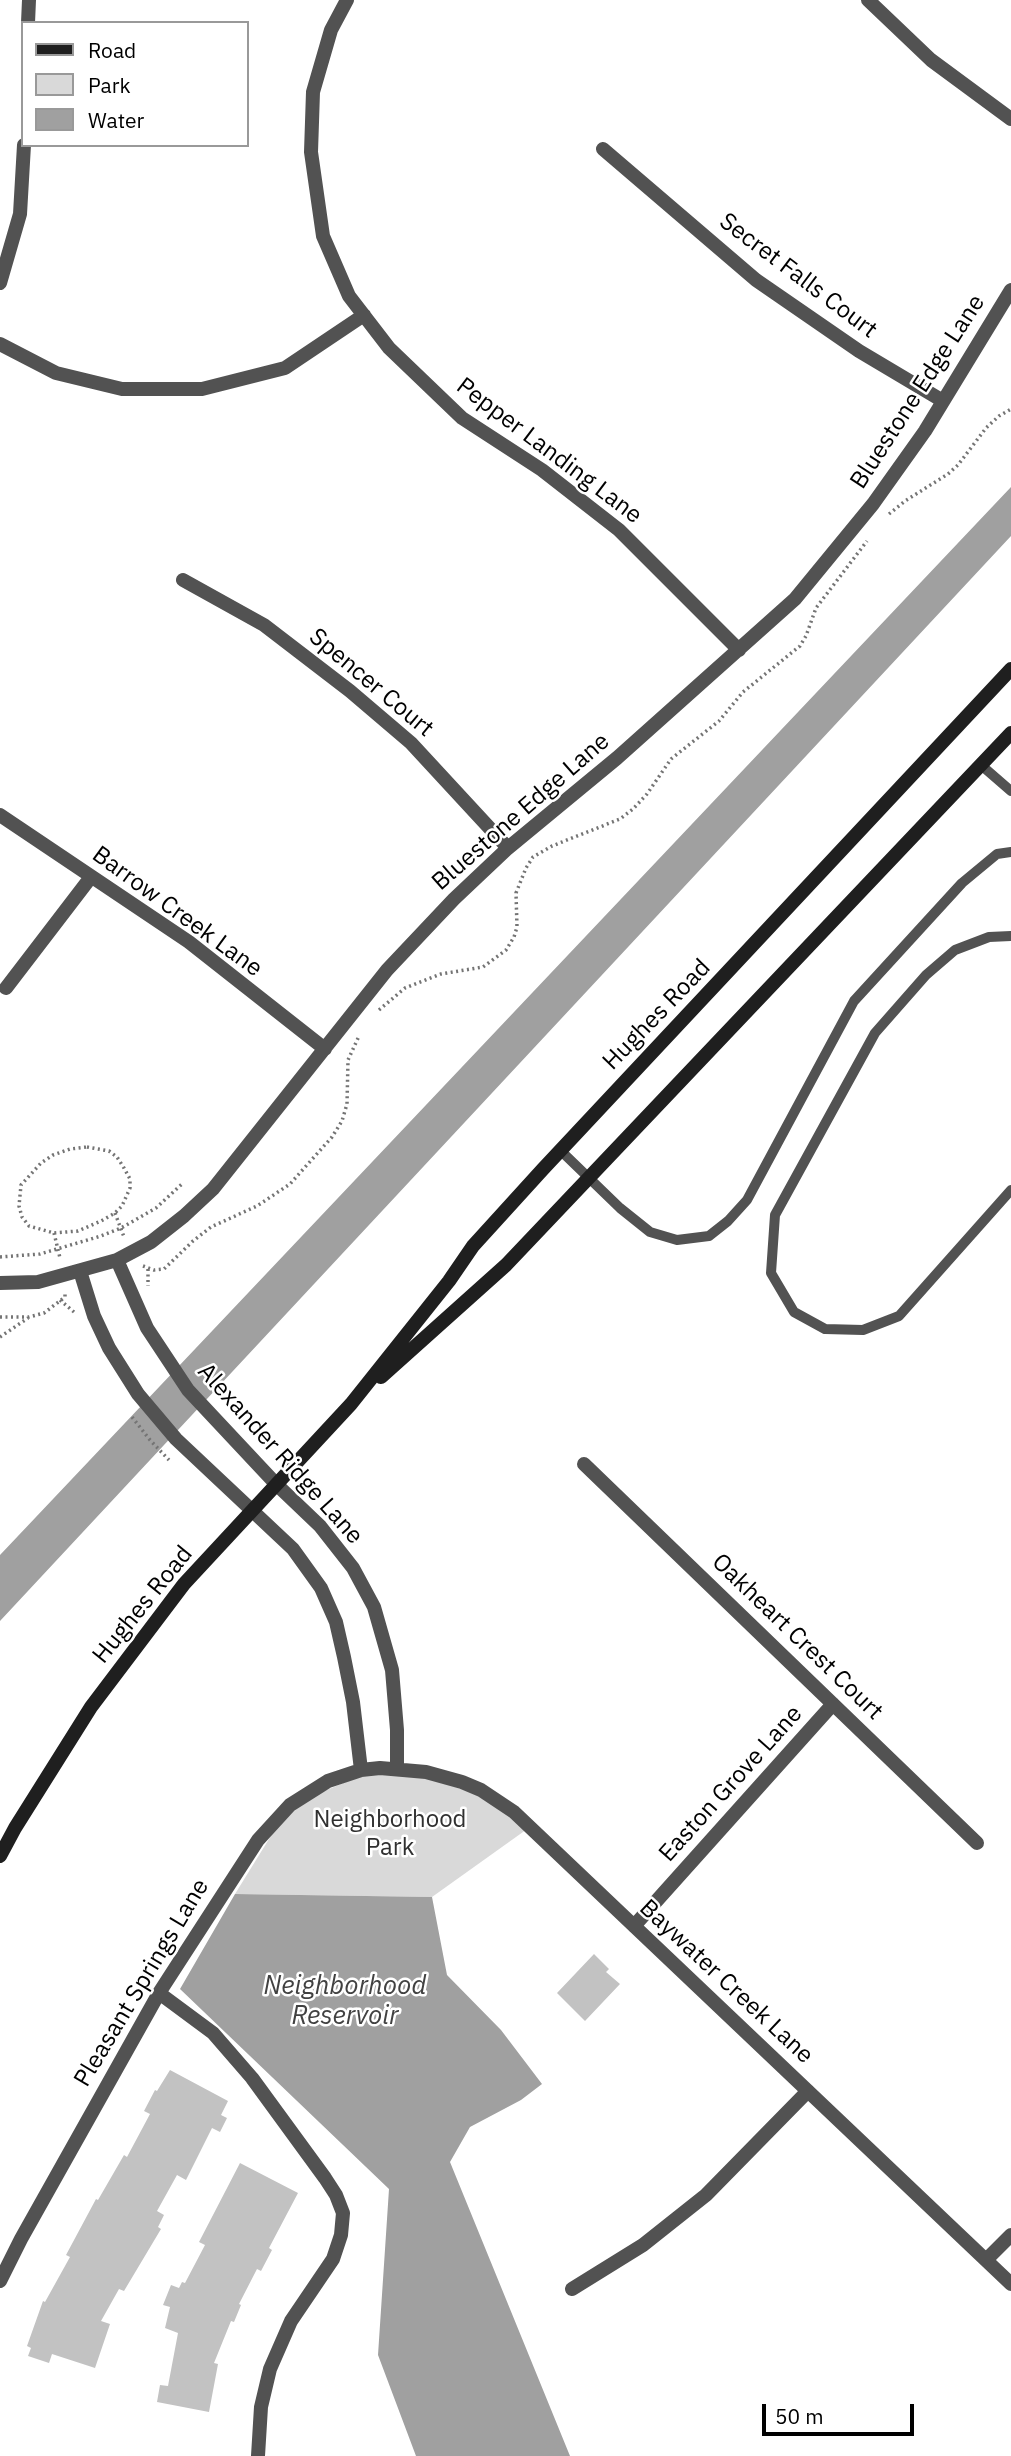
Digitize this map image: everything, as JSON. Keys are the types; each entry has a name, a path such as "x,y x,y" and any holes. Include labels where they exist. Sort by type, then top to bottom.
{"main road":[{"name":"Hughes Road","path":"0,1856 91,1707 184,1584 351,1404 449,1281 473,1246 1011,669"},
{"name":"Hughes Road","path":"351,1404 506,1265 1011,733"}],"street":[{"path":"28,21 29,0"},
{"name":"Pepper Landing Lane","path":"347,0 331,30 313,92 311,152 323,236 349,296 390,348 461,418 542,470 619,530 739,650"},
{"path":"868,0 931,60 1011,119"},
{"path":"0,282 20,214 24,147"},
{"name":"Secret Falls Court","path":"603,149 756,280 859,351 943,401"},
{"name":"Bluestone Edge Lane","path":"0,1283 38,1282 117,1260 151,1242 213,1189 387,970 454,899 508,848 617,758 739,650 804,588 873,503 925,430 1011,290"},
{"path":"0,345 56,373 122,389 202,389 285,368 364,315"},
{"name":"Spencer Court","path":"183,580 264,625 351,691 411,743 508,848"},
{"name":"Barrow Creek Lane","path":"0,815 189,942 325,1049"},
{"path":"6,988 91,877"},
{"name":"Alexander Ridge Lane","path":"117,1260 147,1328 181,1382 205,1411 320,1525 353,1568 373,1607 392,1670 397,1768"},
{"path":"74,1273 108,1348 138,1394 176,1439 293,1549 321,1588 336,1622 354,1702 361,1770"},
{"name":"Oakheart Crest Court","path":"584,1464 977,1843"},
{"name":"Easton Grove Lane","path":"634,1926 834,1704"},
{"name":"Baywater Creek Lane","path":"380,1768 397,1768 443,1776 472,1786 514,1812 1011,2284"},
{"name":"Pleasant Springs Lane","path":"0,2281 159,1993 258,1840 290,1805 328,1781 361,1770 380,1768"},
{"path":"159,1993 212,2033 252,2078 336,2195 343,2213 341,2235 333,2259 291,2321 270,2370 261,2407 258,2456"},
{"path":"572,2289 643,2245 699,2202 808,2091"},
{"path":"986,2260 1011,2235"}],"lane":[{"path":"981,765 1011,791"},
{"path":"560,1150 650,1232 677,1240 709,1236 747,1200 854,1001 962,883 997,854 1011,852"},
{"path":"1011,936 989,937 955,950 926,975 875,1033 775,1215 771,1273 794,1312 825,1329 863,1330 899,1316 1011,1191"}],"path":[{"path":"885,519 905,501 958,465 986,428 999,416 1011,410"},
{"path":"372,1018 405,988 433,977 482,967 506,950 517,927 516,893 533,857 552,846 620,819 633,809 671,759 719,720 743,692 800,646 816,608 869,538"},
{"path":"115,1213 130,1252 143,1267 164,1269 211,1227 257,1206 290,1184 332,1137 342,1121 347,1104 348,1060 353,1045 364,1028"},
{"path":"97,1147 117,1157 130,1180 127,1198 115,1213 88,1227 54,1233 29,1226 22,1217 19,1194 21,1185 41,1163 70,1149 97,1147"},
{"path":"0,1256 59,1250 121,1228 156,1208 183,1183"},
{"path":"0,1317 29,1317 44,1313 65,1297 74,1273 59,1250 54,1233"},
{"path":"148,1269 149,1289"},
{"path":"0,1337 29,1317"}],"green space":[{"name":"Neighborhood Park","path":"380,1768 462,1782 530,1827 432,1897 235,1894 290,1805"}],"water":[{"path":"1011,487 1011,536 0,1621 0,1555"},
{"name":"Neighborhood Reservoir","path":"235,1894 432,1897 447,1975 501,2030 542,2084 521,2100 470,2127 450,2162 570,2456 416,2456 378,2355 389,2189 180,1989"}],"building":[{"path":"594,1954 609,1969 606,1972 620,1984 585,2021 557,1993"},
{"path":"170,2070 228,2101 221,2115 227,2118 220,2132 212,2128 186,2180 177,2175 157,2211 164,2215 158,2227 161,2229 124,2291 119,2289 101,2321 110,2324 95,2368 52,2354 49,2363 28,2356 31,2348 27,2346 43,2301 45,2302 70,2257 66,2255 96,2199 98,2200 124,2155 127,2157 150,2114 144,2111"},
{"path":"240,2163 298,2193 269,2248 272,2250 261,2271 257,2269 239,2304 241,2305 234,2322 231,2321 214,2363 218,2364 209,2412 157,2402 160,2385 168,2386 178,2333 165,2328 170,2307 163,2305 171,2285 179,2288 182,2282 185,2283 205,2245 199,2242"}]}
